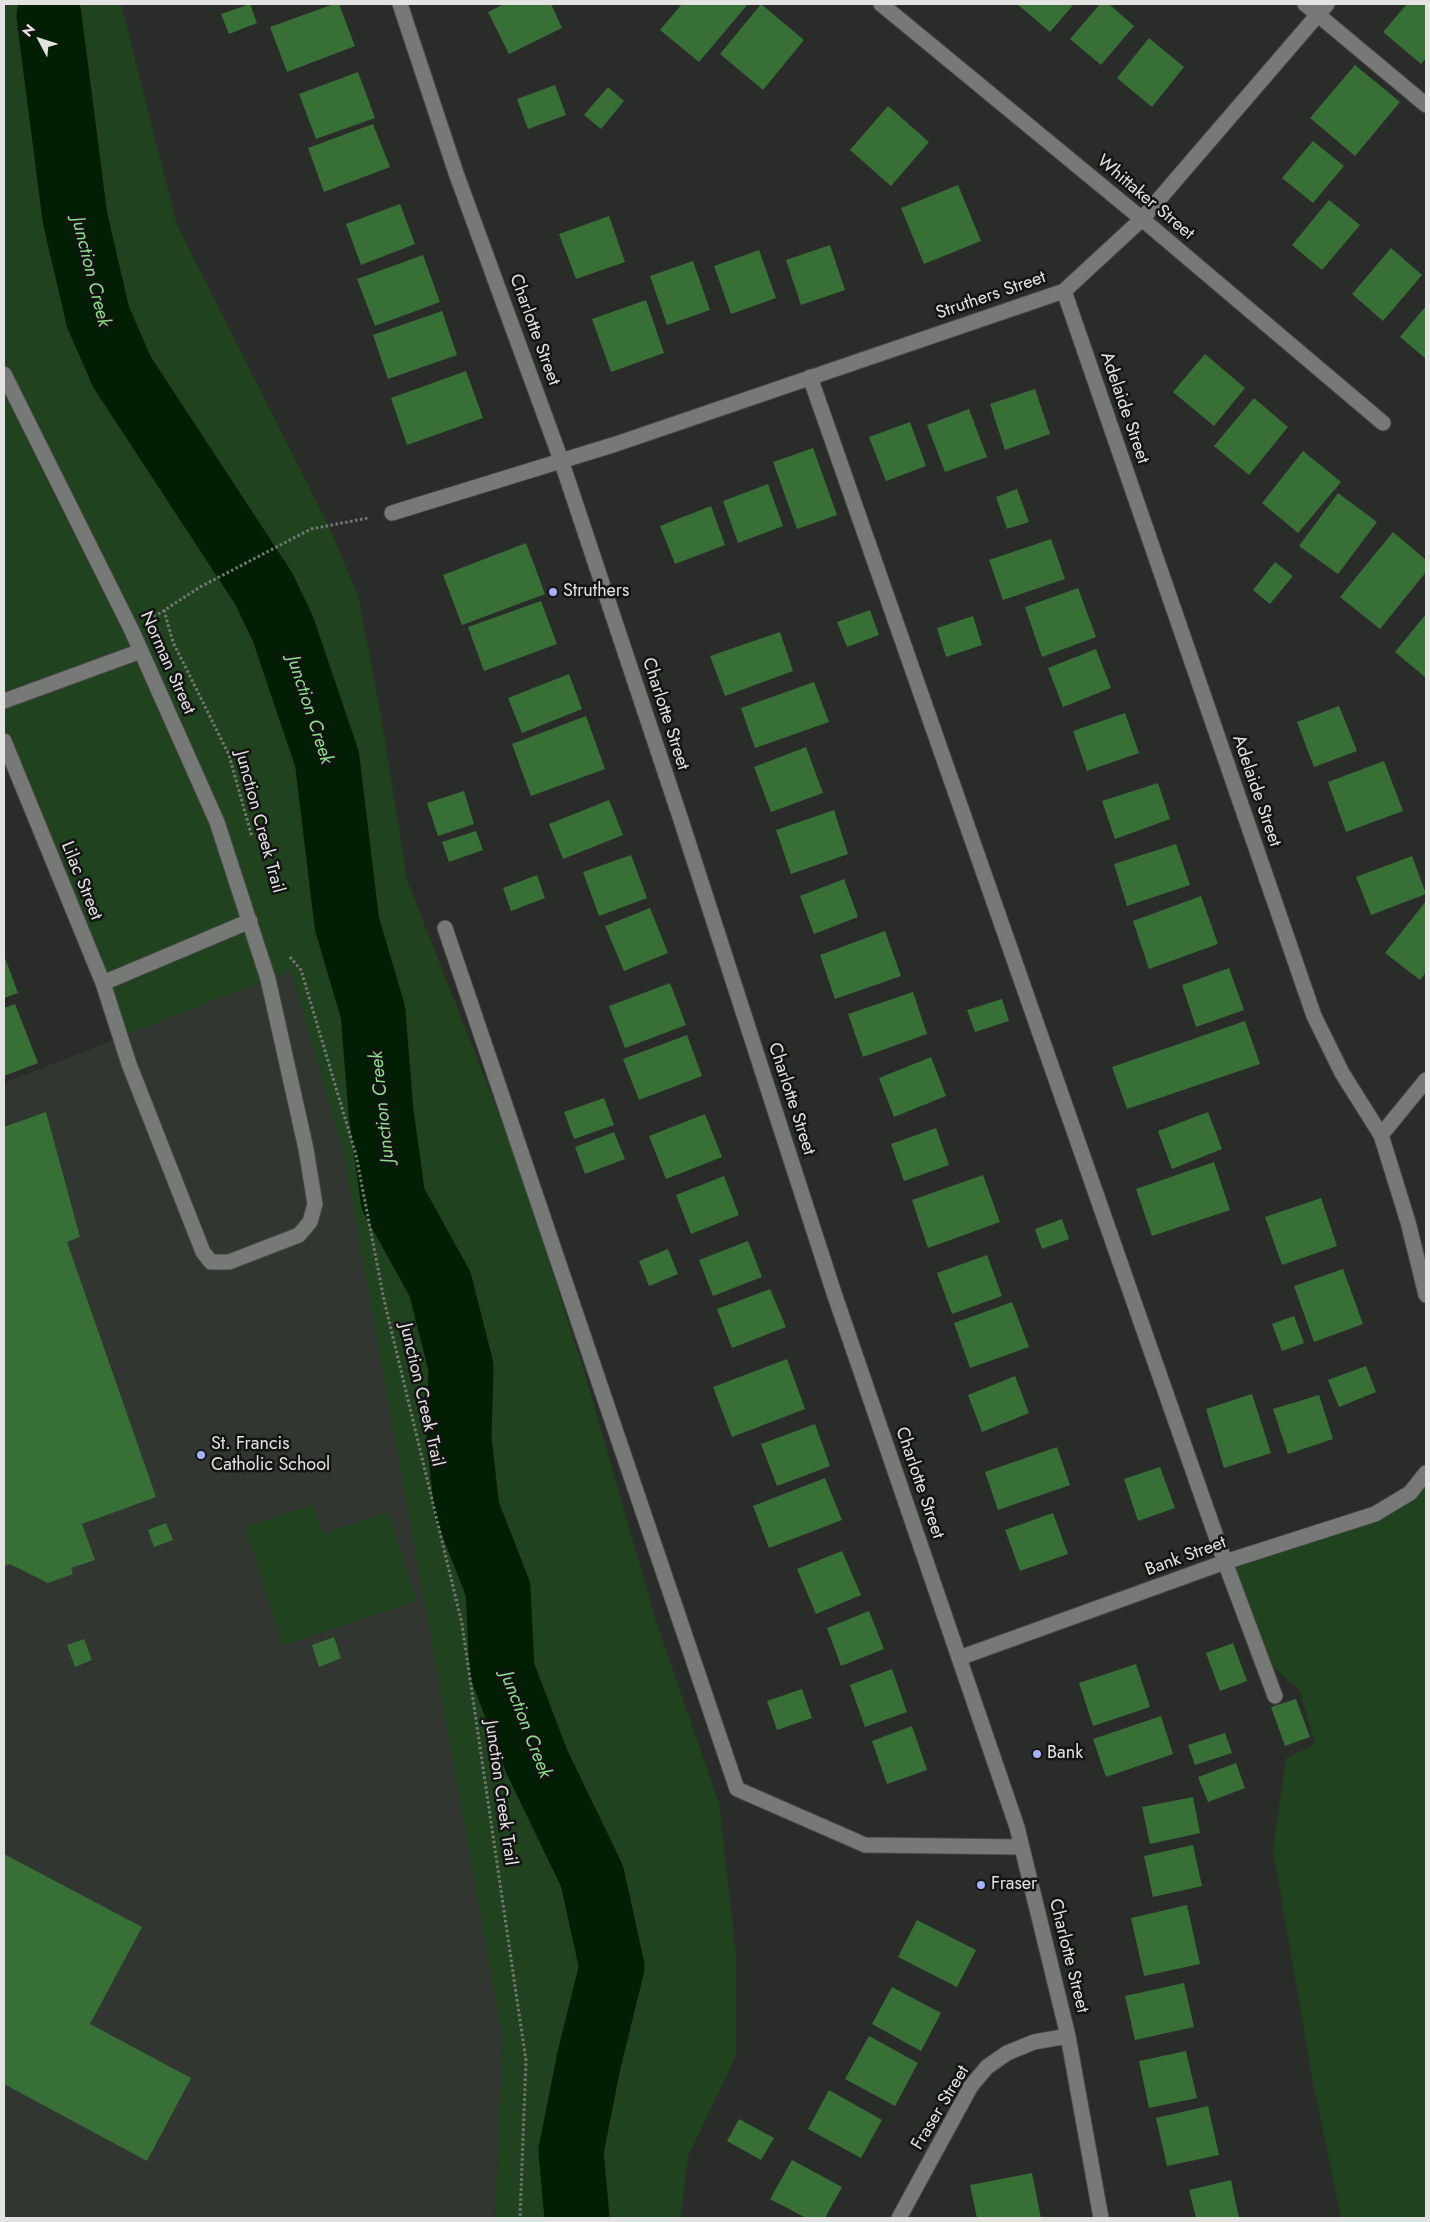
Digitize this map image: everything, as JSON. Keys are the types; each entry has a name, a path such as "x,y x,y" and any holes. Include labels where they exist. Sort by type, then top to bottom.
{"street":[{"name":"Charlotte Street","path":"400,4 456,173 561,460 681,820 834,1293 1017,1827 1068,2036 1101,2218"},
{"name":"Whittaker Street","path":"881,4 1142,219 1383,423"},
{"path":"1304,4 1322,9 1426,106"},
{"name":"Struthers Street","path":"392,513 616,444 1064,291 1142,219 1322,9"},
{"name":"Adelaide Street","path":"1064,291 1314,1016 1342,1073 1381,1135 1408,1222 1426,1296"},
{"name":"Norman Street","path":"4,374 141,651 218,822 268,979 306,1149 314,1204 310,1222 299,1235 228,1262 211,1262 199,1244 129,1064 121,1036"},
{"path":"810,377 1225,1562 1275,1696"},
{"path":"4,701 141,651"},
{"name":"Lilac Street","path":"4,741 103,984 121,1036"},
{"path":"103,984 250,921"},
{"path":"445,928 737,1789 865,1845 1022,1847"},
{"path":"1381,1135 1426,1080"},
{"name":"Bank Street","path":"959,1658 1225,1562 1375,1514 1410,1492 1423,1477"},
{"name":"Fraser Street","path":"899,2218 971,2086 987,2068 1008,2053 1034,2042 1068,2036"}],"path":[{"name":"Junction Creek Trail","path":"255,846 229,755 173,642 164,610 200,587 311,529 392,513"},
{"name":"Junction Creek Trail","path":"289,956 301,970 356,1155 384,1300 462,1624 526,2061 520,2218"}],"shaded area":[{"path":"291,970 343,1150 503,2039 495,2218 4,2218 4,1083"}],"green space":[{"path":"4,4 121,4 177,225 330,529 358,596 381,715 407,880 512,1147 584,1371 656,1621 719,1804 736,1955 736,2056 688,2156 681,2218 495,2218 503,2039 343,1150 291,970 126,1035 4,734"},
{"path":"1426,1469 1426,2218 1341,2218 1312,2077 1273,1849 1286,1758 1315,1744 1300,1691 1257,1652 1222,1560 1395,1500"},
{"path":"314,1505 323,1534 388,1512 417,1601 283,1645 245,1526"}],"building":[{"path":"250,4 257,23 229,34 221,14"},
{"path":"334,4 339,4 355,46 287,72 270,27"},
{"path":"504,4 551,4 562,28 509,54 488,12"},
{"path":"682,4 748,4 699,62 660,30"},
{"path":"761,4 804,40 763,90 720,54"},
{"path":"1017,4 1074,4 1050,32"},
{"path":"1100,4 1109,4 1134,26 1101,65 1070,39"},
{"path":"1407,4 1426,4 1426,58 1421,64 1383,32"},
{"path":"1149,38 1184,67 1152,107 1117,78"},
{"path":"1355,65 1400,102 1355,156 1310,118"},
{"path":"358,72 375,118 316,139 299,94"},
{"path":"555,85 566,115 528,129 517,99"},
{"path":"608,87 624,101 601,129 584,115"},
{"path":"888,106 929,142 891,186 850,150"},
{"path":"373,124 390,167 324,192 308,148"},
{"path":"1313,141 1344,166 1313,203 1282,178"},
{"path":"958,185 981,241 924,264 901,208"},
{"path":"1329,200 1360,225 1322,270 1292,245"},
{"path":"400,204 415,244 361,265 346,224"},
{"path":"609,216 625,262 576,279 559,234"},
{"path":"830,245 845,290 801,305 786,260"},
{"path":"1391,248 1422,275 1383,321 1352,294"},
{"path":"759,250 776,298 731,314 714,266"},
{"path":"423,255 440,302 375,326 357,279"},
{"path":"693,261 710,310 667,325 650,276"},
{"path":"646,300 664,353 611,372 592,319"},
{"path":"1426,306 1426,359 1400,337"},
{"path":"442,311 457,355 388,379 373,335"},
{"path":"1205,354 1245,388 1214,426 1173,392"},
{"path":"466,371 483,418 407,445 391,398"},
{"path":"1035,389 1050,434 1005,450 990,404"},
{"path":"1254,398 1288,427 1249,475 1214,446"},
{"path":"969,409 987,457 945,472 927,425"},
{"path":"910,422 926,466 886,481 869,437"},
{"path":"813,448 837,515 797,529 773,462"},
{"path":"1303,451 1341,482 1298,533 1262,503"},
{"path":"768,484 783,526 738,543 723,501"},
{"path":"1017,489 1029,522 1007,529 996,497"},
{"path":"1338,493 1377,522 1338,574 1299,546"},
{"path":"711,506 725,545 675,564 660,526"},
{"path":"1393,532 1426,560 1426,572 1380,629 1340,597"},
{"path":"1051,539 1065,579 1003,600 989,560"},
{"path":"526,543 545,594 462,625 443,575"},
{"path":"1275,562 1293,576 1270,604 1253,590"},
{"path":"1078,588 1096,637 1042,657 1025,607"},
{"path":"541,601 557,644 484,671 468,627"},
{"path":"870,610 879,635 847,647 837,622"},
{"path":"1426,614 1426,678 1395,652"},
{"path":"973,616 982,645 946,657 937,628"},
{"path":"780,632 793,671 725,696 710,656"},
{"path":"1096,649 1111,688 1063,707 1048,668"},
{"path":"569,674 582,709 522,733 508,698"},
{"path":"814,682 829,722 755,748 741,708"},
{"path":"1339,706 1357,751 1314,767 1297,722"},
{"path":"1125,713 1139,753 1087,771 1073,731"},
{"path":"586,716 605,769 531,796 512,744"},
{"path":"806,747 823,793 771,812 754,767"},
{"path":"1384,761 1403,811 1346,832 1328,782"},
{"path":"1158,783 1170,819 1115,839 1102,801"},
{"path":"464,791 474,824 438,836 427,803"},
{"path":"609,800 623,835 563,859 549,824"},
{"path":"834,810 848,854 791,874 776,830"},
{"path":"476,831 483,850 449,862 442,842"},
{"path":"1176,844 1190,885 1127,906 1114,864"},
{"path":"631,855 647,898 599,916 583,872"},
{"path":"1412,856 1426,894 1371,915 1356,877"},
{"path":"537,875 545,898 511,911 503,888"},
{"path":"844,879 858,917 814,934 800,896"},
{"path":"1201,896 1218,944 1149,969 1133,921"},
{"path":"1426,901 1426,972 1420,980 1385,953"},
{"path":"650,908 668,953 624,971 605,926"},
{"path":"885,931 901,976 835,999 820,955"},
{"path":"4,955 18,993 4,998"},
{"path":"1229,968 1244,1010 1196,1027 1182,985"},
{"path":"670,983 686,1025 625,1048 609,1006"},
{"path":"913,992 927,1034 863,1057 848,1014"},
{"path":"1002,999 1009,1021 975,1032 967,1010"},
{"path":"15,1004 38,1063 4,1076 4,1008"},
{"path":"1245,1021 1260,1064 1127,1109 1112,1067"},
{"path":"687,1035 702,1076 639,1100 623,1059"},
{"path":"931,1057 946,1096 894,1117 879,1078"},
{"path":"604,1098 614,1125 574,1139 564,1112"},
{"path":"46,1112 80,1237 67,1242 156,1497 82,1524 95,1560 71,1568 73,1574 48,1583 10,1564 4,1566 4,1127"},
{"path":"1208,1112 1222,1149 1172,1169 1158,1131"},
{"path":"705,1114 722,1157 666,1179 649,1136"},
{"path":"936,1128 949,1165 904,1181 891,1144"},
{"path":"614,1132 625,1159 585,1174 575,1147"},
{"path":"1214,1162 1230,1210 1152,1236 1136,1189"},
{"path":"983,1175 1000,1222 928,1248 912,1200"},
{"path":"724,1176 739,1215 691,1234 676,1195"},
{"path":"1321,1198 1337,1246 1282,1265 1265,1217"},
{"path":"1062,1219 1069,1239 1042,1249 1035,1229"},
{"path":"748,1241 762,1277 713,1296 699,1260"},
{"path":"668,1249 678,1274 649,1286 639,1261"},
{"path":"987,1255 1002,1296 952,1314 937,1273"},
{"path":"1343,1269 1363,1324 1314,1342 1294,1286"},
{"path":"770,1289 786,1327 732,1348 717,1309"},
{"path":"1012,1302 1029,1347 970,1368 954,1323"},
{"path":"1294,1316 1304,1343 1282,1351 1272,1324"},
{"path":"787,1359 805,1409 732,1437 713,1387"},
{"path":"1366,1366 1376,1392 1339,1407 1328,1380"},
{"path":"1015,1376 1029,1413 982,1432 968,1395"},
{"path":"1252,1394 1271,1453 1224,1468 1206,1409"},
{"path":"1319,1395 1333,1439 1288,1454 1273,1409"},
{"path":"815,1424 830,1466 777,1486 761,1444"},
{"path":"1057,1447 1070,1485 998,1510 985,1472"},
{"path":"1160,1467 1175,1508 1138,1521 1124,1479"},
{"path":"825,1478 842,1520 769,1548 753,1506"},
{"path":"1053,1513 1068,1554 1020,1571 1005,1530"},
{"path":"166,1523 173,1540 154,1547 148,1530"},
{"path":"842,1551 861,1595 816,1614 797,1569"},
{"path":"869,1611 884,1649 841,1666 827,1628"},
{"path":"334,1637 341,1658 319,1667 312,1645"},
{"path":"84,1639 92,1660 75,1667 67,1645"},
{"path":"1233,1643 1247,1681 1220,1691 1206,1653"},
{"path":"1136,1664 1150,1707 1093,1726 1079,1683"},
{"path":"892,1669 907,1712 865,1727 850,1685"},
{"path":"802,1689 812,1718 777,1730 767,1701"},
{"path":"1296,1699 1310,1737 1285,1746 1271,1707"},
{"path":"1161,1716 1173,1754 1106,1777 1093,1739"},
{"path":"912,1726 927,1770 887,1784 872,1741"},
{"path":"1225,1733 1232,1753 1195,1765 1188,1745"},
{"path":"1236,1763 1245,1788 1208,1802 1198,1777"},
{"path":"1193,1797 1200,1833 1150,1844 1142,1807"},
{"path":"1193,1845 1202,1886 1153,1897 1144,1856"},
{"path":"4,1854 142,1927 90,2024 191,2078 147,2161 4,2084"},
{"path":"1187,1905 1200,1964 1144,1976 1131,1918"},
{"path":"917,1920 976,1950 957,1987 898,1957"},
{"path":"1184,1983 1194,2027 1135,2040 1125,1996"},
{"path":"892,1987 941,2013 921,2051 872,2024"},
{"path":"869,2036 918,2063 895,2106 845,2079"},
{"path":"1186,2051 1197,2098 1149,2108 1139,2061"},
{"path":"829,2090 882,2120 861,2158 808,2129"},
{"path":"1208,2106 1219,2155 1167,2166 1156,2118"},
{"path":"739,2119 774,2138 761,2160 727,2141"},
{"path":"792,2160 842,2187 825,2218 806,2218 770,2199"},
{"path":"1032,2173 1041,2218 977,2218 970,2185"},
{"path":"1231,2180 1239,2218 1196,2218 1189,2190"}],"waterway":[{"name":"Junction Creek","path":"49,16 75,218 98,317 122,372 264,589 283,629 327,759 347,924 373,1012 381,1112 393,1199 440,1284 461,1367 459,1438 467,1510 498,1589 502,1670 537,1762 592,1876 612,1967 589,2060 571,2151 577,2218"}],"place":[{"name":"Struthers","path":"553,592"},
{"name":"St. Francis Catholic School","path":"201,1455"},
{"name":"Bank","path":"1037,1754"},
{"name":"Fraser","path":"981,1885"}]}
